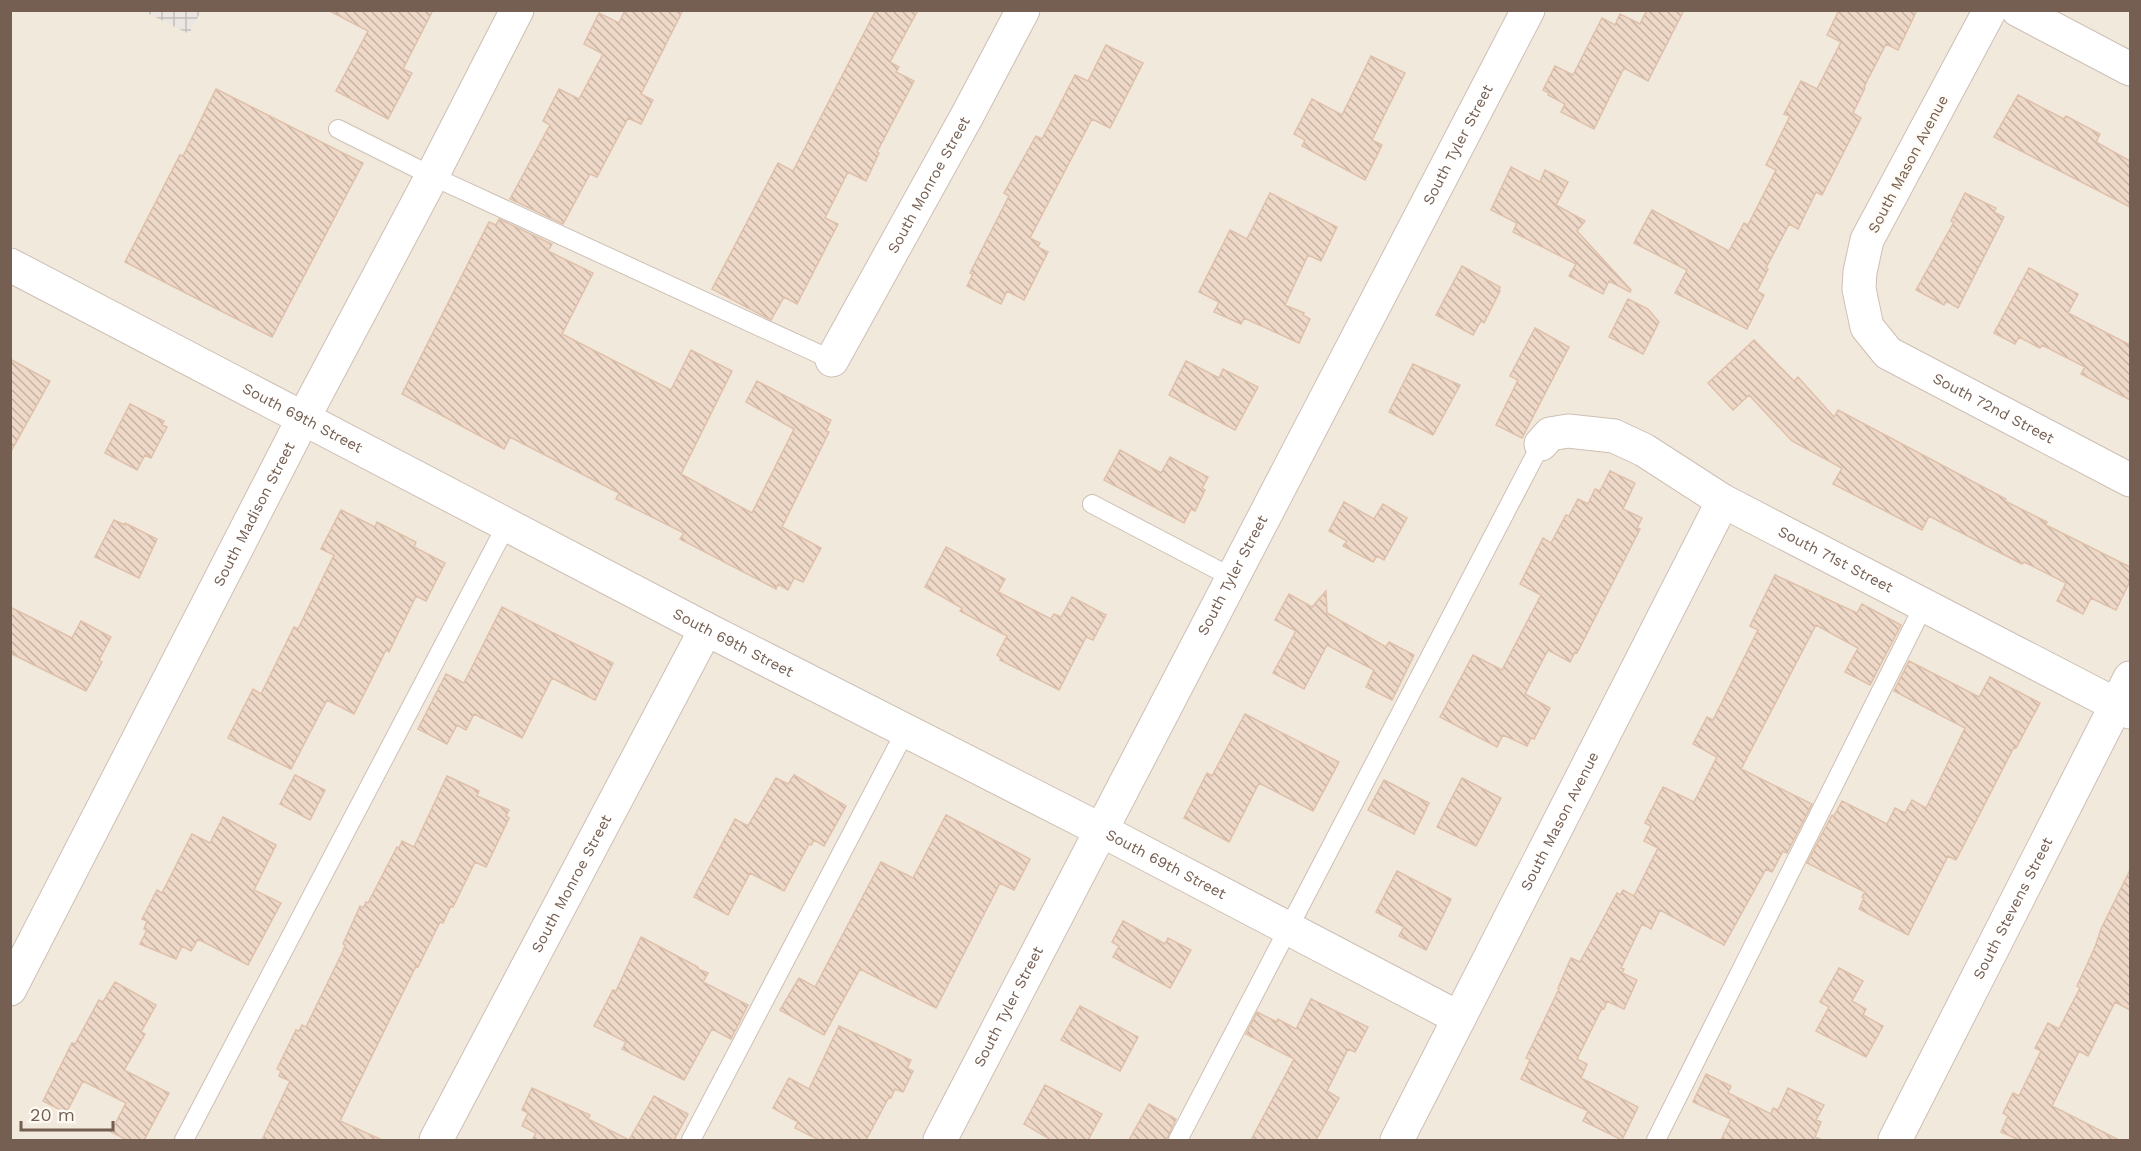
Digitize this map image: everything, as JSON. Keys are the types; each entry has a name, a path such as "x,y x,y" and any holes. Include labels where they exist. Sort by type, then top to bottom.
{"street":[{"name":"South Madison Street","path":"10,989 304,417 517,10"},
{"name":"South Monroe Street","path":"832,360 1023,10"},
{"name":"South Tyler Street","path":"940,1140 1099,829 1233,578 1528,10"},
{"name":"South Mason Avenue","path":"1867,327 1859,289 1860,272 1868,240 1990,10"},
{"path":"2018,10 2130,69"},
{"name":"South 69th Street","path":"10,265 706,629 1099,829 1459,1018"},
{"name":"South 72nd Street","path":"1867,327 1888,353 2130,480"},
{"name":"South 71st Street","path":"1541,444 1550,434 1568,431 1614,436 1644,450 1723,501 1924,605 2126,698"},
{"name":"South Mason Avenue","path":"1397,1140 1723,501"},
{"name":"South Monroe Street","path":"436,1140 706,629"},
{"name":"South Stevens Street","path":"1896,1140 2126,698"}],"lane":[{"path":"338,129 432,176 832,360"},
{"path":"1178,1140 1541,444"},
{"path":"1092,504 1233,578"},
{"path":"184,1140 507,524"},
{"path":"1656,1140 1924,605"},
{"path":"691,1140 906,730"}],"shaded area":[{"path":"201,10 2130,11 2130,1140 11,1140 10,11 143,11 189,34"},
{"path":"143,11 201,11 189,34"}],"building":[{"path":"328,10 433,10 403,69 412,73 388,119 336,91 368,31"},
{"path":"625,10 683,10 641,94 653,100 641,124 628,118 597,177 590,174 563,224 510,199 550,125 543,121 559,89 579,99 603,54 584,44 599,13 619,23"},
{"path":"876,10 918,10 890,62 899,67 896,72 914,81 877,152 879,153 866,181 848,172 825,218 838,224 797,304 784,297 771,320 712,289 778,163 793,171"},
{"path":"1647,10 1684,10 1648,81 1624,68 1594,129 1561,112 1565,104 1543,90 1555,66 1573,75 1602,18 1615,25 1620,14 1640,24"},
{"path":"1839,10 1917,10 1898,50 1886,44 1853,113 1861,118 1822,195 1816,192 1798,229 1789,224 1766,268 1768,269 1757,291 1764,295 1747,329 1675,293 1687,270 1634,243 1652,210 1729,251 1744,223 1748,225 1776,170 1766,165 1790,116 1784,114 1801,81 1817,89 1841,42 1827,35"},
{"path":"1106,45 1143,63 1110,128 1092,119 1030,238 1040,243 1038,247 1048,252 1024,300 1007,291 1001,304 967,286 973,274 970,273 1009,196 1004,193 1036,136 1042,139 1075,75 1088,81"},
{"path":"1371,56 1405,73 1372,140 1382,145 1365,180 1302,146 1305,140 1294,134 1312,99 1342,115"},
{"path":"216,89 363,163 272,337 125,262 180,155 183,156"},
{"path":"2018,95 2064,119 2066,116 2100,134 2096,142 2130,161 2130,207 1994,137"},
{"path":"1511,167 1540,182 1545,170 1568,182 1556,205 1585,221 1577,231 1631,290 1630,292 1609,281 1603,294 1569,276 1576,264 1513,232 1517,223 1491,210"},
{"path":"1270,193 1337,227 1321,261 1308,255 1285,305 1304,313 1303,315 1310,319 1299,343 1244,318 1241,324 1214,312 1219,302 1199,292 1230,230 1247,239"},
{"path":"1965,193 1996,208 1994,212 2004,217 1958,308 1946,301 1944,305 1916,290 1954,222 1951,221"},
{"path":"499,219 552,244 548,251 593,273 562,334 671,390 691,350 732,371 681,474 752,513 794,429 746,402 757,381 831,420 826,431 829,432 782,527 821,548 803,582 794,578 788,590 778,584 776,589 680,539 684,533 616,499 619,493 510,437 504,449 402,394 489,222 496,225"},
{"path":"1462,266 1500,287 1484,323 1481,321 1473,335 1436,315"},
{"path":"2029,268 2078,294 2068,313 2130,345 2130,400 2081,374 2085,367 2042,345 2040,348 2019,337 2015,344 1994,333"},
{"path":"1628,299 1648,309 1659,322 1643,354 1609,337"},
{"path":"1535,328 1569,347 1522,438 1496,425 1518,380 1510,376"},
{"path":"1754,340 1794,381 1798,377 1834,417 1838,410 2006,499 2005,501 2047,522 2046,525 2130,567 2130,581 2116,610 2091,598 2083,614 2057,601 2066,583 2024,562 2022,564 1929,516 1922,530 1833,484 1842,468 1792,441 1749,395 1733,410 1708,383"},
{"path":"10,359 50,381 10,453"},
{"path":"1186,361 1219,378 1223,369 1258,387 1235,430 1169,395"},
{"path":"1413,364 1460,385 1433,435 1389,412"},
{"path":"130,404 164,421 162,425 167,427 151,458 145,455 137,470 105,453"},
{"path":"1120,450 1161,473 1170,457 1208,477 1202,488 1205,490 1195,511 1191,509 1184,523 1104,480"},
{"path":"1610,471 1635,483 1623,509 1642,518 1637,528 1640,529 1577,653 1575,652 1570,662 1548,650 1525,694 1550,708 1534,739 1531,738 1527,746 1503,735 1497,747 1440,717 1473,655 1502,670 1541,595 1520,584 1543,538 1551,543 1566,515 1569,516 1578,499 1588,504 1595,489 1600,491"},
{"path":"1344,502 1374,519 1383,504 1407,518 1384,560 1377,556 1373,562 1343,546 1347,541 1329,531"},
{"path":"341,510 375,527 377,522 416,542 414,547 445,563 426,601 416,596 389,652 386,650 354,714 327,700 291,769 228,738 253,689 261,694 294,627 298,629 334,555 321,549"},
{"path":"114,520 157,539 139,578 95,557"},
{"path":"946,547 1005,579 998,592 1051,619 1054,614 1061,617 1072,597 1106,615 1093,640 1086,637 1059,690 1000,660 1001,658 997,655 1007,636 960,611 962,608 925,587"},
{"path":"1775,575 1857,613 1862,604 1901,625 1870,685 1845,672 1858,648 1816,625 1741,769 1812,804 1787,853 1783,851 1772,872 1766,869 1724,945 1660,910 1651,929 1642,924 1621,968 1624,969 1622,973 1637,980 1624,1009 1607,1001 1577,1059 1587,1064 1581,1078 1638,1107 1622,1140 1583,1121 1588,1111 1521,1079 1530,1060 1526,1058 1571,958 1580,962 1617,893 1620,895 1623,890 1634,896 1658,848 1644,841 1651,826 1645,823 1663,787 1694,802 1717,757 1693,744 1707,717 1713,720 1758,630 1750,626"},
{"path":"1326,591 1327,613 1386,647 1389,642 1414,655 1392,700 1366,687 1374,670 1327,645 1304,689 1273,673 1296,631 1275,620 1289,594 1312,607"},
{"path":"10,607 72,638 81,621 111,637 99,660 102,662 86,691 10,653"},
{"path":"502,607 613,663 595,700 552,678 522,738 474,714 466,730 457,725 447,744 418,729 446,674 464,683"},
{"path":"1909,661 1979,697 1990,677 2040,703 2016,748 2014,747 1956,860 1948,856 1908,935 1859,909 1865,892 1807,863 1832,815 1834,816 1842,801 1887,824 1895,808 1905,813 1912,800 1926,808 1965,728 1894,691"},
{"path":"1245,714 1339,762 1313,811 1259,783 1229,842 1184,818 1207,773 1212,776"},
{"path":"295,775 325,790 310,820 280,804"},
{"path":"794,775 846,806 824,846 814,840 811,845 809,844 784,891 750,873 728,915 694,897 735,819 748,826 776,778 788,784"},
{"path":"447,776 479,791 477,796 509,810 506,816 509,818 486,867 475,862 453,907 451,906 443,923 440,922 340,1121 382,1140 262,1140 290,1081 279,1076 281,1071 277,1069 296,1030 299,1031 302,1025 306,1027 343,951 345,945 343,944 360,906 363,908 366,902 368,903 402,841 414,847"},
{"path":"1462,778 1501,798 1476,846 1437,827"},
{"path":"1384,780 1429,803 1414,834 1368,810"},
{"path":"946,815 1030,859 1014,890 1000,883 936,1008 860,969 824,1035 780,1010 799,978 815,987 881,862 913,878"},
{"path":"223,817 276,845 254,890 281,903 248,965 198,939 191,951 182,946 176,959 140,944 147,930 144,929 147,921 142,919 157,890 162,893 192,834 210,843"},
{"path":"2130,870 2130,1010 2115,1002 2088,1056 2079,1051 2052,1106 2119,1140 2019,1140 2001,1132 2008,1116 2003,1113 2013,1093 2019,1096 2041,1051 2035,1048 2048,1023 2059,1029 2080,988 2077,986 2101,929"},
{"path":"1397,871 1451,899 1426,950 1399,936 1404,927 1376,912"},
{"path":"1123,921 1165,944 1168,938 1191,950 1170,988 1113,957 1119,946 1112,942"},
{"path":"641,937 708,973 703,982 748,1005 731,1039 712,1029 684,1080 622,1049 626,1042 594,1026 613,990 616,991"},
{"path":"1839,968 1863,981 1852,1001 1866,1009 1863,1015 1883,1026 1866,1057 1816,1031 1829,1007 1820,1002"},
{"path":"115,982 156,1005 141,1032 145,1034 124,1070 169,1093 144,1140 127,1140 111,1132 126,1103 83,1081 66,1113 43,1101 72,1043 75,1044 99,1000 103,1002"},
{"path":"1311,999 1368,1027 1355,1052 1348,1049 1327,1091 1339,1098 1316,1140 1251,1140 1294,1059 1246,1034 1257,1012 1277,1022 1278,1019 1296,1029"},
{"path":"1080,1006 1138,1037 1120,1071 1061,1040"},
{"path":"839,1026 911,1060 907,1068 913,1071 903,1092 895,1089 866,1140 819,1140 795,1128 798,1122 773,1108 789,1078 809,1089"},
{"path":"1706,1074 1731,1086 1728,1093 1771,1114 1773,1108 1778,1110 1788,1088 1824,1105 1816,1120 1821,1122 1815,1137 1822,1140 1721,1140 1731,1119 1693,1102"},
{"path":"1045,1085 1102,1114 1088,1140 1051,1140 1024,1124"},
{"path":"532,1088 590,1115 588,1119 629,1140 532,1140 536,1133 522,1126 528,1113 522,1110"},
{"path":"654,1096 688,1114 674,1140 629,1140"},
{"path":"1149,1104 1176,1119 1168,1137 1165,1140 1129,1140"}]}
